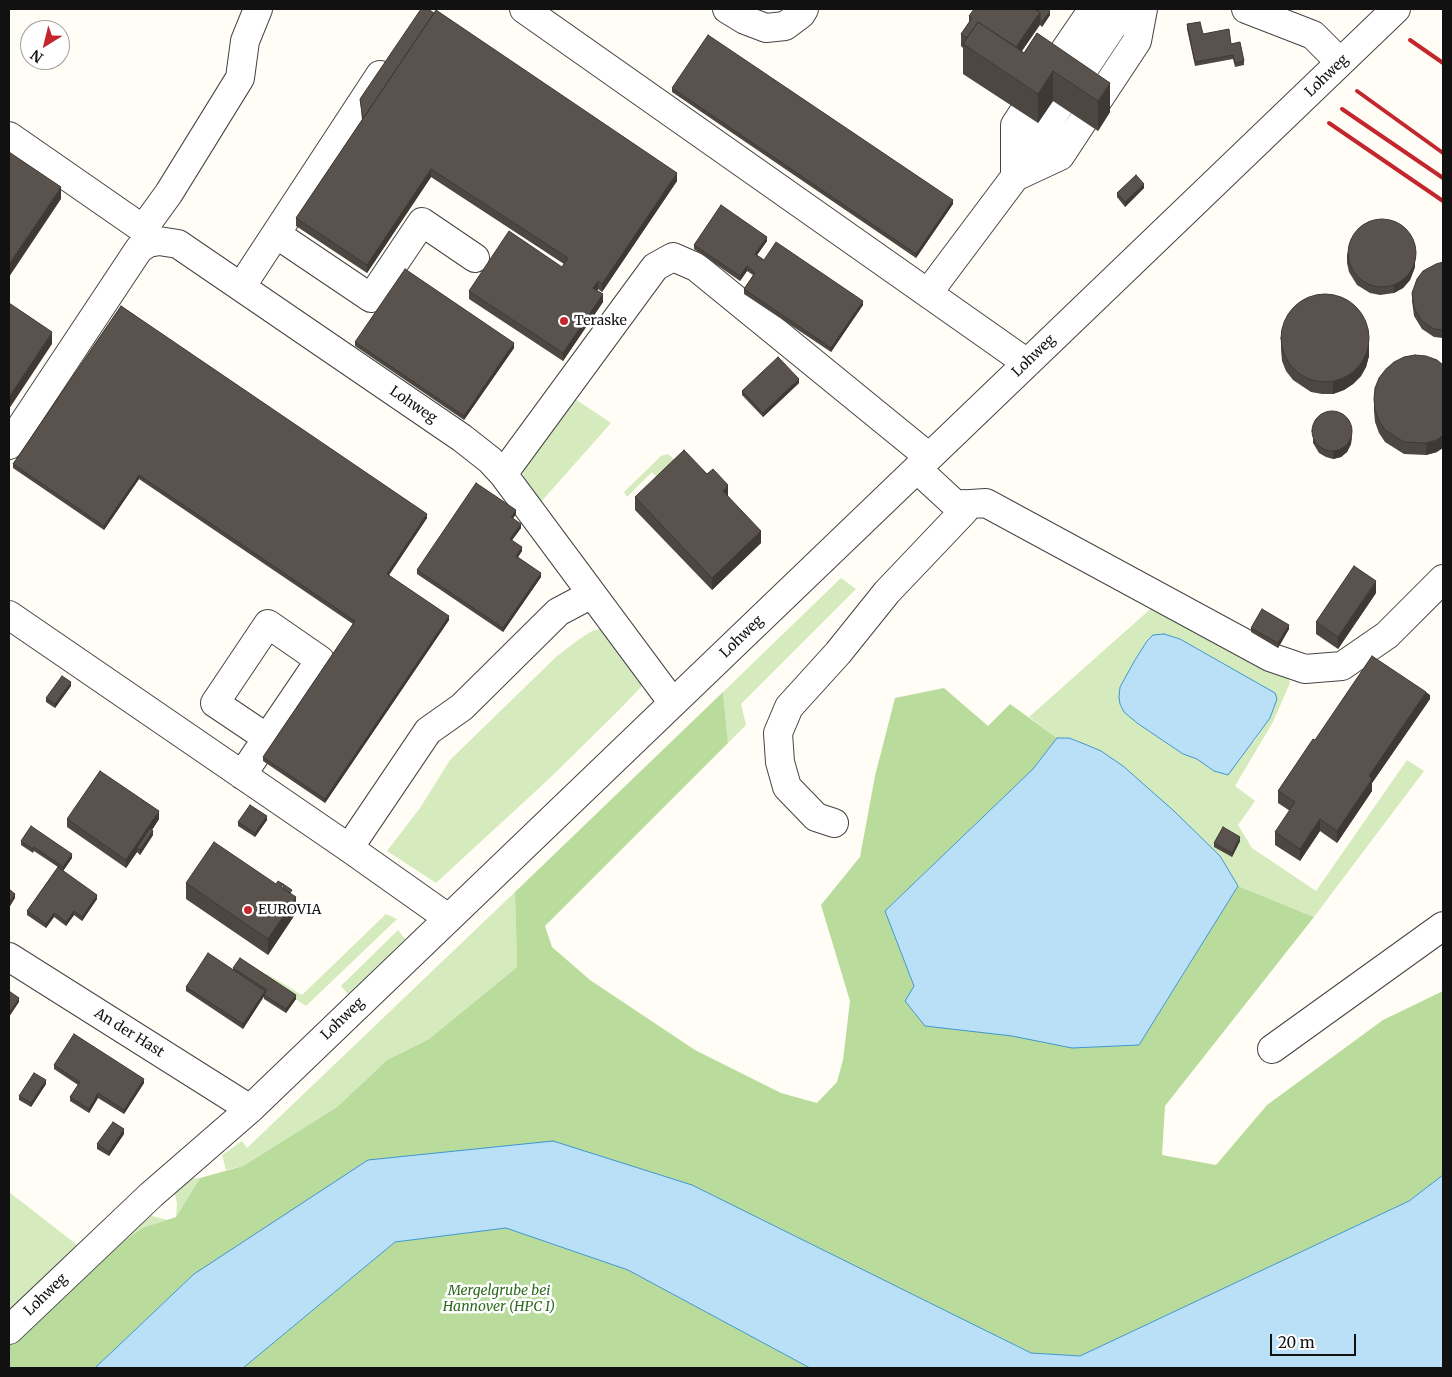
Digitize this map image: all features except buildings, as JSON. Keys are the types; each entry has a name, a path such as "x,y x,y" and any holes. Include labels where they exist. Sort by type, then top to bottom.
{"street":[{"path":"9,445 139,249 168,193 240,78 246,41 258,9"},
{"path":"524,9 1027,364"},
{"path":"727,9 745,20 766,28 785,26 801,14 804,9"},
{"path":"928,293 1014,177 1061,88 1093,9"},
{"path":"1061,88 1124,9"},
{"path":"1014,177 1060,156 1137,40 1143,9"},
{"path":"1246,9 1313,35 1340,62"},
{"name":"Lohweg","path":"9,1330 152,1195 250,1108 1396,9"},
{"path":"237,284 276,234 395,53"},
{"path":"1014,177 1015,125 1023,113"},
{"path":"9,136 146,236"},
{"path":"276,234 371,298 422,222 475,258"},
{"name":"Lohweg","path":"146,236 159,241 178,244 462,438 490,460 503,474 673,704"},
{"path":"503,474 655,267 673,257 696,266 923,463 956,504 986,503 1270,657 1305,669 1342,666 1387,635 1443,579"},
{"path":"834,823 816,817 787,787 780,762 778,732 789,708 838,653 887,592 964,511 964,504"},
{"path":"350,848 428,731 462,707 558,612 592,594"},
{"path":"9,615 350,848 448,918"},
{"path":"242,774 267,738"},
{"path":"1272,1049 1443,926"},
{"name":"An der Hast","path":"9,957 250,1108"}],"green space":[{"path":"572,397 611,423 540,503 525,483 523,473 526,461"},
{"path":"668,454 680,465 661,482 652,472 627,497 624,492 661,456"},
{"path":"841,578 856,589 741,704 746,725 728,743 723,692"},
{"path":"1156,604 1288,677 1290,683 1273,722 1235,786 1255,801 1238,825 1252,848 1316,891 1407,760 1424,771 1314,917 1238,886 1220,856 1123,766 1101,751 1087,745 1069,738 1057,738 1029,717","holes":["1164,634 1180,639 1274,693 1274,708 1255,740 1214,771 1197,759 1183,754 1137,723 1120,687 1147,641"]},
{"path":"603,628 644,684 619,710 551,777 436,883 387,851 420,808 450,760 556,657 592,631"},
{"path":"944,688 988,726 1010,704 1057,738 1033,769 885,911 914,986 1012,1036 1072,1048 1139,1045 1238,886 1314,917 1165,1106 1162,1155 1216,1165 1267,1105 1383,1020 1443,991 1443,1175 1409,1201 1080,1356 1031,1353 692,1185 194,1274 95,1368 9,1368 9,1343 88,1267 142,1228 176,1217 200,1178 243,1166 337,1107 387,1060 429,1039 517,967 515,892 723,692 728,743 545,926 552,947 590,980 695,1050 781,1093 817,1103 837,1082 843,1060 850,1001 821,905 860,857 875,776 895,698"},
{"path":"515,892 517,967 429,1039 387,1060 337,1107 243,1166 226,1170 222,1155 242,1141 247,1148"},
{"path":"386,914 397,919 306,1006 260,976 267,974 302,995"},
{"path":"398,930 405,939 348,994 341,986"},
{"path":"200,1178 176,1217 177,1203 175,1195 162,1194 186,1179"},
{"path":"9,1192 81,1248 9,1318"},
{"path":"145,1214 167,1220 142,1228 88,1267"},
{"name":"Mergelgrube bei Hannover (HPC I)","path":"506,1228 628,1270 810,1368 243,1368 395,1242"}],"water":[{"path":"1164,634 1180,639 1275,693 1277,699 1270,718 1228,775 1214,771 1197,759 1183,754 1137,723 1124,712 1120,704 1120,687 1135,660 1153,635"},
{"path":"1057,738 1069,738 1087,745 1101,751 1123,766 1174,811 1220,856 1238,886 1139,1045 1072,1048 1012,1036 925,1026 905,1001 914,986 885,911 1033,769"},
{"path":"553,1141 692,1185 1031,1353 1080,1356 1409,1201 1443,1175 1443,1368 810,1368 628,1270 506,1228 395,1242 243,1368 95,1368 194,1274 368,1160"}],"railway":[{"path":"1410,40 1443,63"},
{"path":"1357,91 1443,153"},
{"path":"1342,109 1443,178"},
{"path":"1329,123 1443,201"}],"place":[{"name":"Teraske","path":"564,321"},
{"name":"EUROVIA","path":"248,910"}]}
